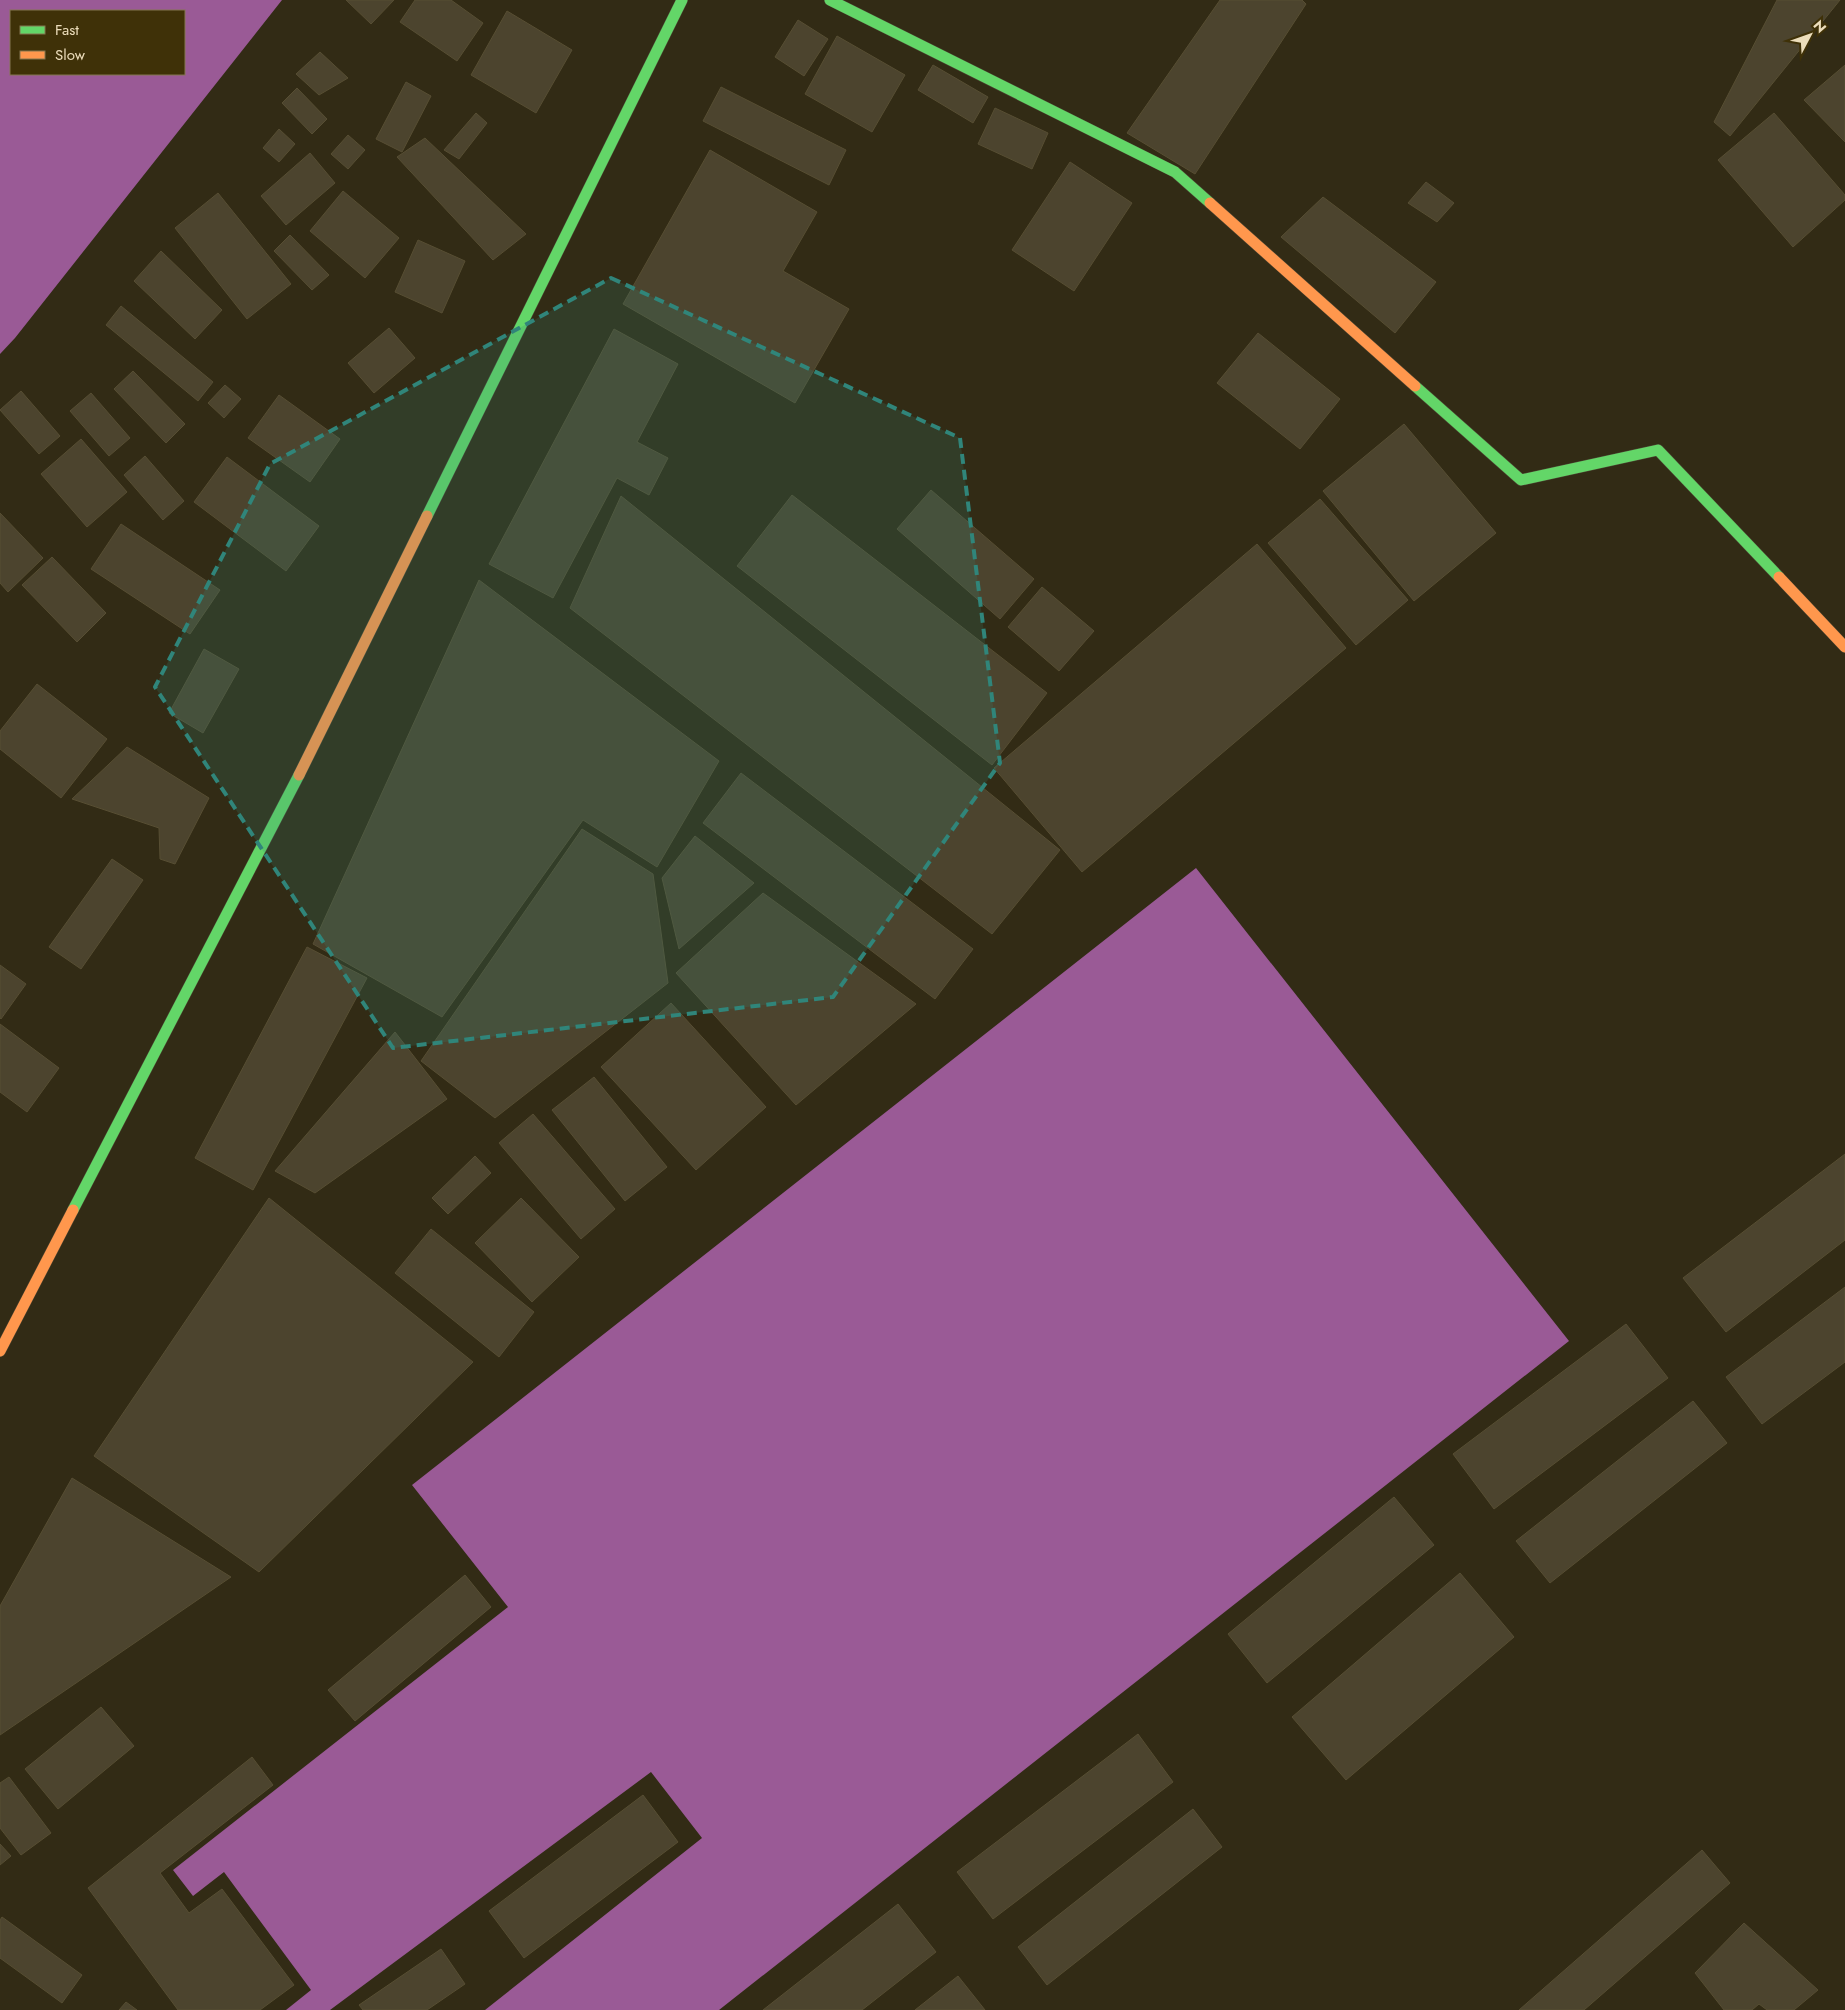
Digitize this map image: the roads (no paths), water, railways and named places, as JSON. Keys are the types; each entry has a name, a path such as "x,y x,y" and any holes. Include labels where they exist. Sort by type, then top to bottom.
{"main road":[{"path":"0,1351 268,838 682,0"},
{"path":"830,0 1175,172 1521,480 1658,450 1845,647"}]}
